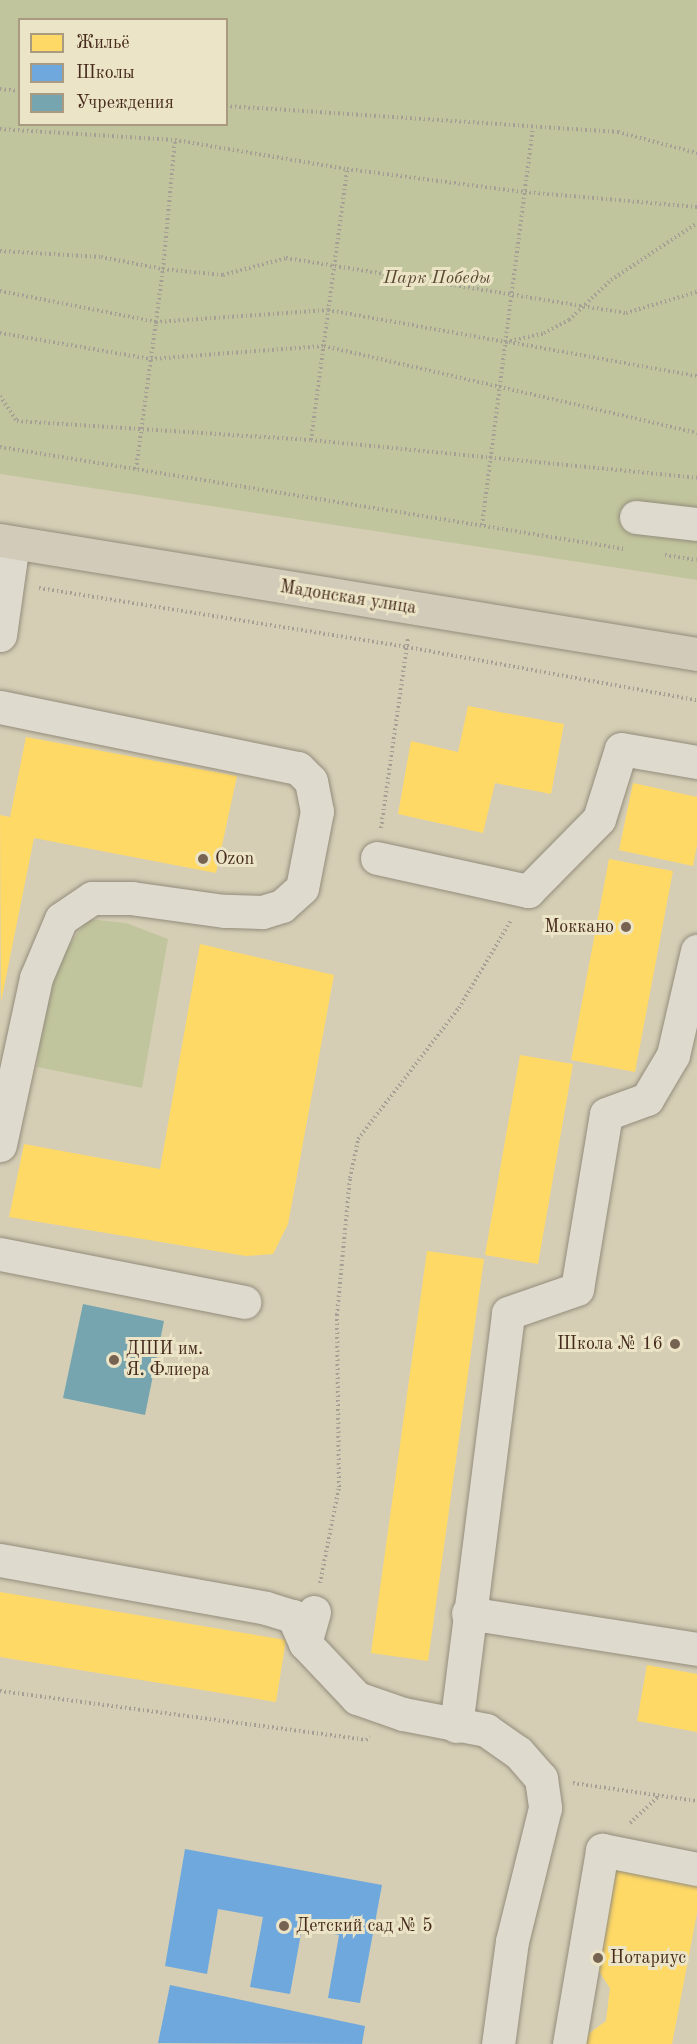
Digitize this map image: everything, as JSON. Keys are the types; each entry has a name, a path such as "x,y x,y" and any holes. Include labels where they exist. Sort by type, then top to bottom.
{"highway":[{"name":"Мадонская улица","path":"7,542 697,654"}],"lane":[{"path":"636,517 697,524"},
{"path":"0,635 9,583 7,542"},
{"path":"0,706 298,768 311,781 317,810 302,888 282,906 262,912 243,912 132,898 92,898 61,920 36,978 0,1145"},
{"path":"377,858 528,891 599,819 621,749 697,762"},
{"path":"456,1726 468,1613 508,1313 578,1289 606,1114 648,1099 673,1055 697,951"},
{"path":"0,1254 243,1302"},
{"path":"0,1560 266,1608 293,1616 310,1627 357,1698 403,1714 486,1730 518,1752 542,1778 545,1808 512,1941 498,2044"},
{"path":"468,1613 697,1649"},
{"path":"569,2044 602,1850 697,1869"}],"path":[{"path":"0,89 18,91"},
{"path":"228,106 533,129 618,132 697,153"},
{"path":"0,129 175,140 347,169 525,192 697,207"},
{"path":"482,525 533,129"},
{"path":"136,469 163,269 175,140"},
{"path":"311,440 347,169"},
{"path":"506,342 544,333 569,320 621,273 697,223"},
{"path":"0,251 101,257 163,269 223,275 286,258 512,297 626,313 697,292"},
{"path":"0,291 156,322 328,310 697,376"},
{"path":"0,333 151,359 324,346 697,433"},
{"path":"0,396 17,421 311,440 697,478"},
{"path":"0,447 629,549"},
{"path":"663,555 697,560"},
{"path":"9,583 407,647 697,700"},
{"path":"377,858 413,608"},
{"path":"310,1627 339,1487 337,1315 350,1178 358,1139 459,1008 528,891"},
{"path":"0,1691 366,1740 403,1714"},
{"path":"542,1778 697,1801"}],"green space":[{"name":"Парк Победы","path":"0,0 697,0 697,580 0,474"},
{"path":"87,919 126,923 168,939 142,1088 37,1067 48,978"}],"building: Жильё":[{"path":"468,706 564,724 551,794 495,783 483,833 398,814 411,741 458,752"},
{"path":"26,737 237,776 216,873 34,838 1,1002 0,815 10,817"},
{"path":"633,783 697,797 697,845 693,866 619,850"},
{"path":"609,859 673,871 635,1072 571,1060"},
{"path":"200,944 334,975 288,1224 273,1254 246,1256 9,1217 24,1144 160,1169"},
{"path":"520,1055 573,1064 538,1264 485,1255"},
{"path":"427,1251 484,1259 428,1661 371,1653"},
{"path":"0,1592 286,1640 276,1702 0,1657"},
{"path":"647,1665 697,1674 697,1732 637,1721"},
{"path":"613,1868 697,1885 697,1913 672,2044 582,2044 584,2037 606,2021 610,1988 594,1964"}],"building: Школы":[{"path":"185,1849 382,1885 360,2003 328,1998 339,1935 302,1928 290,1994 250,1987 263,1917 218,1909 207,1974 165,1966"},
{"path":"170,1985 365,2026 362,2044 158,2043"}],"building: Учреждения":[{"name":"ДШИ им. Я. Флиера","path":"83,1304 164,1321 145,1415 63,1398"}],"place":[{"name":"Ozon","path":"203,859"},
{"name":"Моккано","path":"626,927"},
{"name":"Школа № 16","path":"675,1344"},
{"name":"ДШИ им. Я. Флиера","path":"114,1360"},
{"name":"Детский сад № 5","path":"284,1926"},
{"name":"Нотариус","path":"598,1958"}]}
